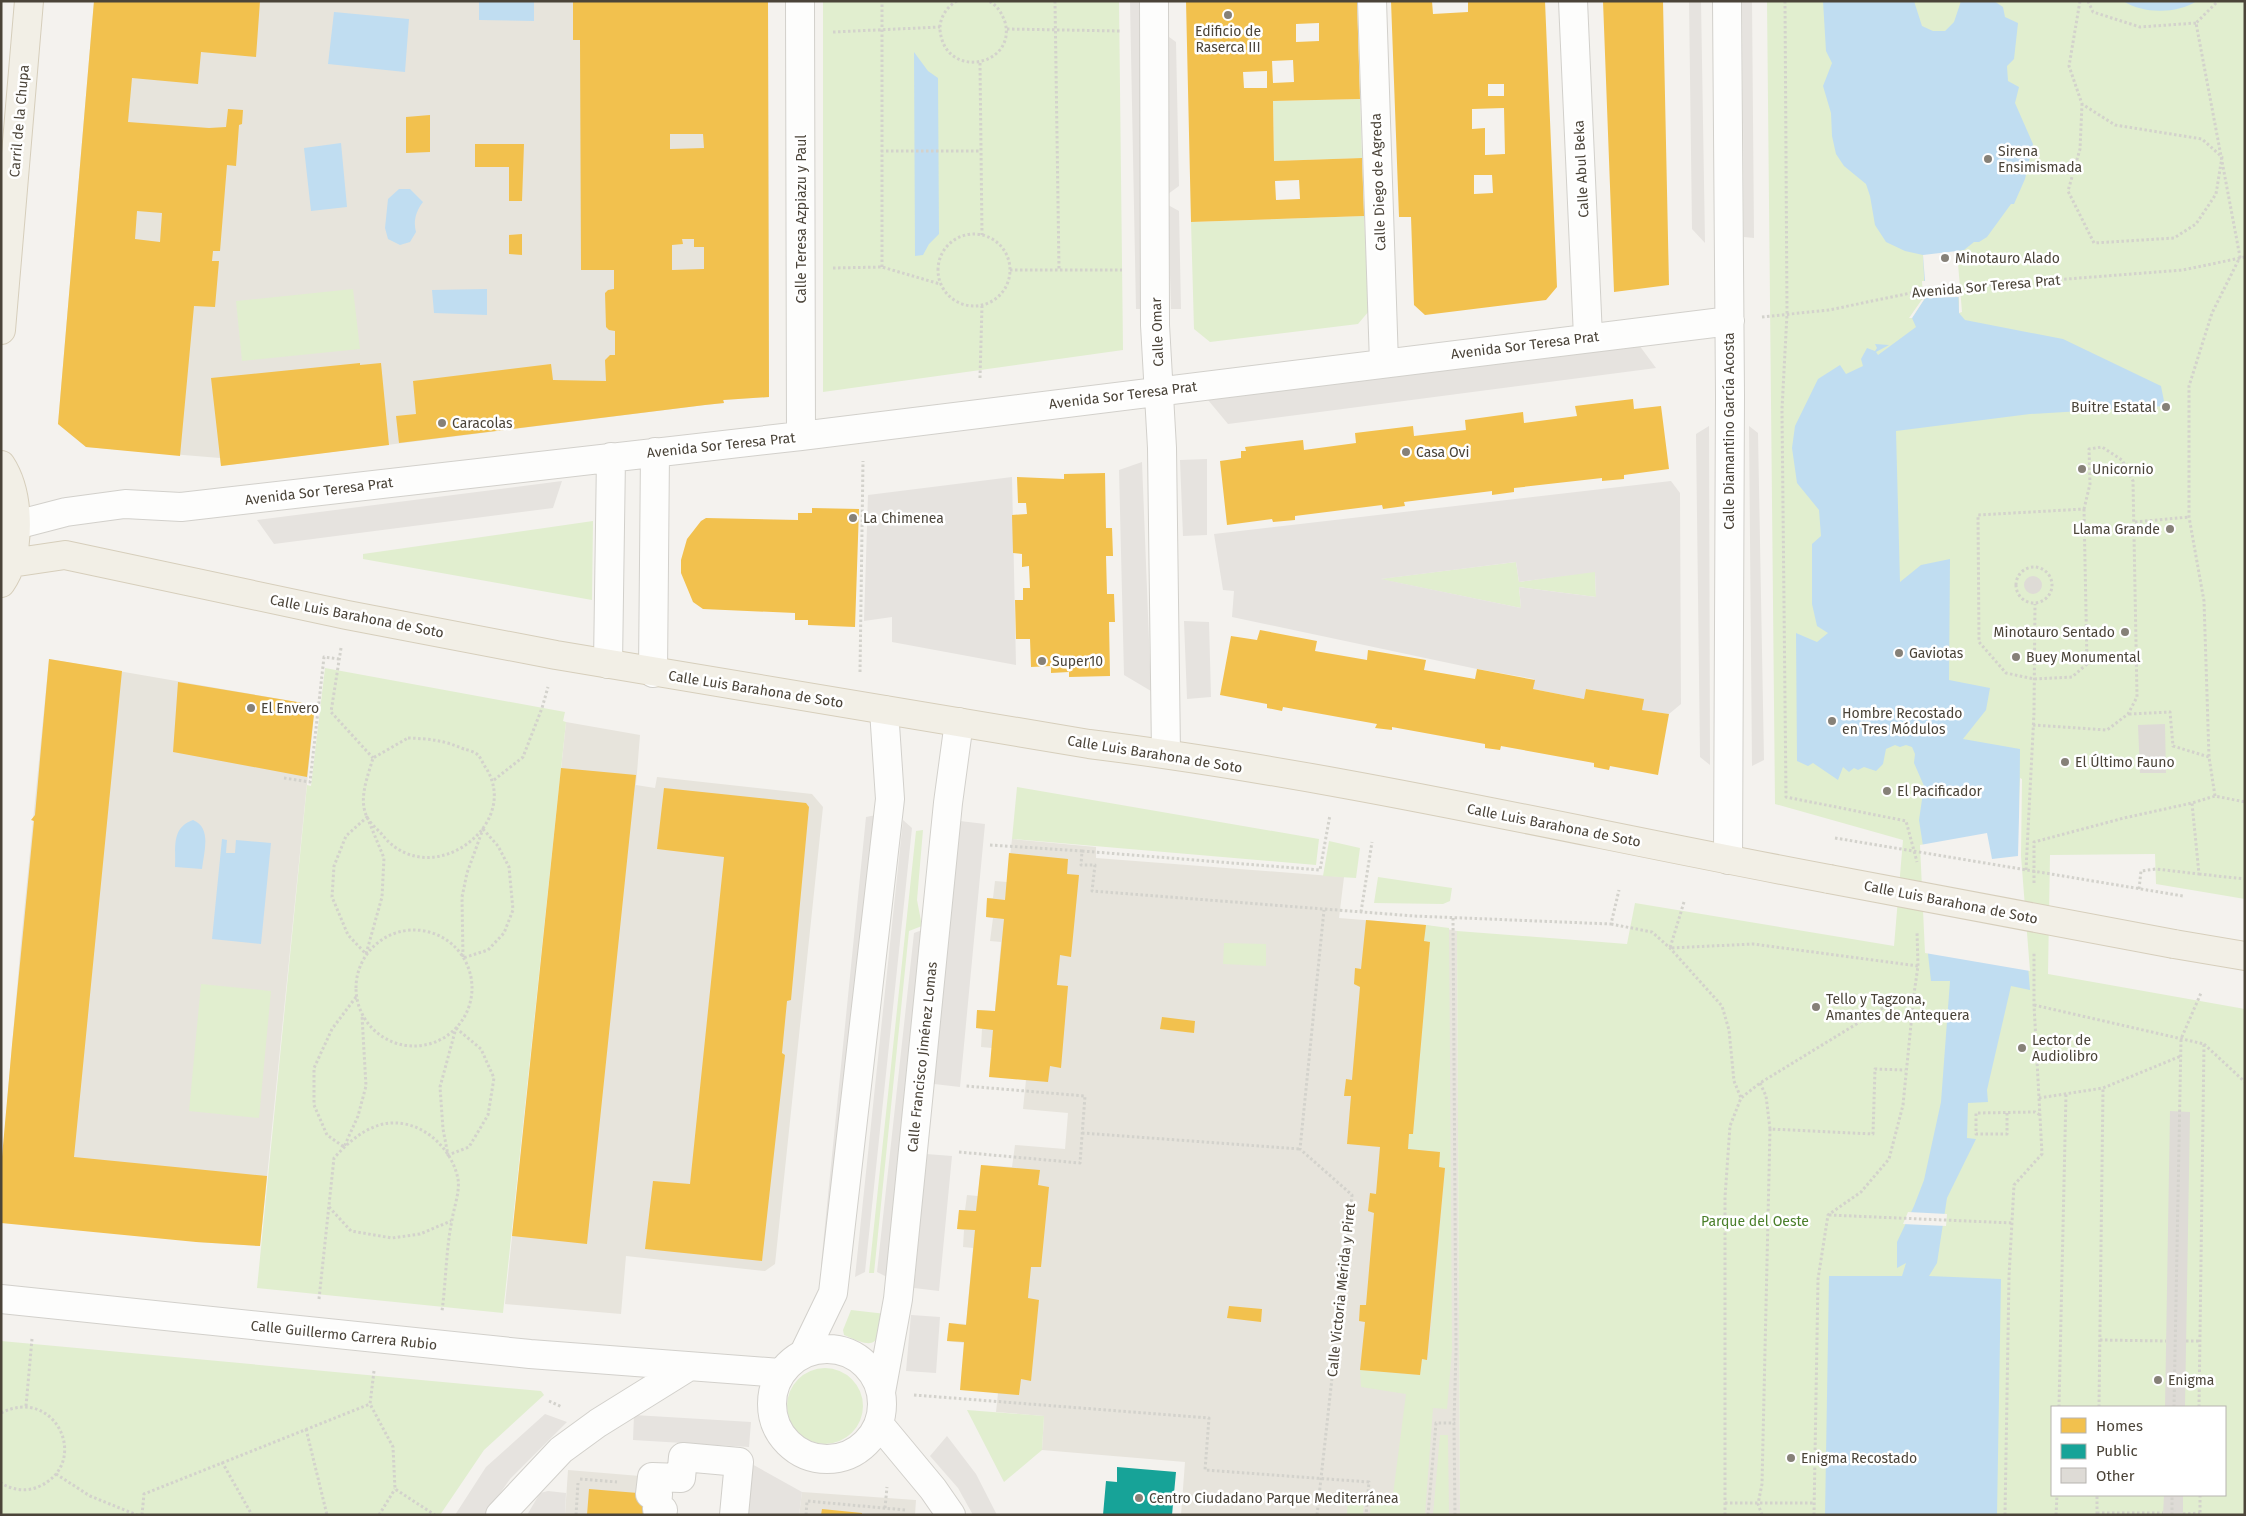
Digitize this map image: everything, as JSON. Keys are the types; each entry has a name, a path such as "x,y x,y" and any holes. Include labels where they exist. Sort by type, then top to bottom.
{"main road":[{"name":"Carril de la Chupa","path":"1,330 29,1"},
{"path":"1,466 8,476 9,523 5,569"},
{"name":"Calle Luis Barahona de Soto","path":"9,523 65,555 347,615 653,672 1335,783 1728,860 2245,956"},
{"name":"Calle Luis Barahona de Soto","path":"5,569 65,555"}],"street":[{"name":"Calle Teresa Azpiazu y Paul","path":"800,1 801,436"},
{"name":"Calle Omar","path":"1154,1 1155,325 1162,448 1166,754"},
{"name":"Calle Diego de Agreda","path":"1372,1 1384,363"},
{"name":"Calle Abul Beka","path":"1574,1 1588,337"},
{"name":"Calle Diamantino García Acosta","path":"1727,1 1730,321 1728,860"},
{"name":"Avenida Sor Teresa Prat","path":"9,523 66,512 126,504 181,507 801,436 1588,337 1730,321"},
{"path":"653,672 656,452"},
{"path":"608,664 611,457"},
{"path":"804,1353 833,1293 890,799 872,708"},
{"name":"Calle Francisco Jiménez Lomas","path":"881,1392 898,1299 948,803 959,722"},
{"name":"Calle Guillermo Carrera Rubio","path":"1,1299 530,1354 780,1373"},
{"path":"828,1349 852,1355 864,1364 875,1377 881,1392 882,1408 879,1424 870,1439 858,1451 843,1458 826,1460 809,1457 794,1449 782,1437 774,1422 771,1405 773,1388 780,1373 804,1353 828,1349"},
{"path":"500,1515 561,1450 598,1423 688,1367"},
{"path":"879,1424 933,1489 951,1515"},
{"path":"662,1515 663,1510 657,1509 658,1494 650,1494 652,1477 681,1478 683,1457 739,1462 734,1515"}],"path":[{"path":"882,1 882,267"},
{"path":"957,1 944,14 940,27 942,42 951,54 964,62 980,63 993,56 1003,44 1007,29 1003,14 990,1"},
{"path":"1055,1 1059,270"},
{"path":"1785,1 1788,314 1782,409 1786,797 1906,821 1917,858 1917,868"},
{"path":"2080,1 2069,66 2082,104 2080,149 2068,191 2094,243 2174,238 2196,224 2216,194 2222,157"},
{"path":"2088,1 2092,12 2140,27 2196,23 2218,1"},
{"path":"2196,23 2243,257 2212,313 2190,386 2189,518 2204,601 2210,757 2214,796"},
{"path":"800,32 940,27"},
{"path":"1007,29 1126,31"},
{"path":"980,63 982,235"},
{"path":"2082,104 2115,125 2202,139 2222,157"},
{"path":"881,151 980,151"},
{"path":"969,234 982,235 996,242 1007,254 1010,270 1007,286 997,299 982,306 969,306 957,302 947,294 940,284 938,271 940,258 946,247 957,239 969,234"},
{"name":"Avenida Sor Teresa Prat","path":"1730,321 1829,310 1925,290 2183,270 2243,257"},
{"path":"801,267 882,267 940,284"},
{"path":"1010,270 1129,269"},
{"path":"980,378 982,306"},
{"path":"864,428 872,708"},
{"path":"2032,725 2107,730 2128,714 2137,697 2133,481 2122,460 2102,447 2088,449 2090,484 2084,510 2087,664 2072,677 2034,679 2006,673 1979,642 1978,515 2084,510"},
{"path":"2135,522 2189,518"},
{"path":"2031,566 2040,567 2047,572 2051,579 2052,590 2045,600 2035,604 2024,601 2016,592 2016,581 2019,574 2031,566"},
{"path":"2026,870 2031,780 2035,604"},
{"path":"347,615 331,712 373,758"},
{"path":"284,778 310,782 324,656 339,659"},
{"path":"494,780 523,757 542,708"},
{"path":"2128,714 2170,712 2173,746 2210,757"},
{"path":"344,1147 358,1116 366,1086 362,1016 356,997 355,980 360,964 366,954 382,897 384,858 367,817 363,799 373,758 408,738 443,740 477,754 494,780 493,812 483,829 467,873 462,898 463,958"},
{"path":"990,845 1320,870 1335,783"},
{"path":"2034,890 2034,842 2214,796 2245,802"},
{"path":"2192,803 2200,874"},
{"path":"367,817 392,845 417,857 440,858 461,848 483,829"},
{"path":"366,954 348,935 332,897 334,866 346,836 367,817"},
{"path":"463,958 488,950 504,933 513,910 509,868 498,846 483,829"},
{"path":"1835,838 2183,896"},
{"path":"1361,912 1372,842"},
{"path":"1082,851 1081,864 1095,866 1092,891 1324,910 1453,918 1611,924 1652,932 1670,948 1722,1006 1729,1030 1734,1081 1741,1098"},
{"path":"2139,889 2141,871 2156,869 2245,879"},
{"path":"1611,924 1619,890"},
{"path":"1670,948 1684,902"},
{"path":"1082,1133 1300,1149 1324,910"},
{"path":"1453,918 1456,1350 1454,1423 1455,1515"},
{"path":"1814,1515 1818,1279 1828,1215 1861,1192 1889,1159 1903,1105 1918,966 1917,927"},
{"path":"362,1016 373,1030 388,1041 406,1046 424,1046 442,1040 456,1028 467,1012 472,994 471,976 463,958 451,943 434,934 416,930 399,931 383,938 366,954"},
{"path":"1670,948 1753,944 1918,966"},
{"path":"2005,1515 2009,1276 2014,1185 2042,1154 2034,1005 2034,948"},
{"path":"2174,1406 2181,1039 2201,993"},
{"path":"1724,1515 1725,1197 1730,1126 1741,1098 1760,1083 1881,1009 1914,994"},
{"path":"344,1147 327,1135 314,1106 314,1068 332,1029 356,997"},
{"path":"2034,1005 2204,1044 2245,1082"},
{"path":"442,1314 452,1220 457,1201 458,1179 448,1155 443,1129 440,1088 456,1028"},
{"path":"448,1155 469,1148 488,1115 494,1078 481,1049 456,1028"},
{"path":"2199,1406 2204,1044"},
{"path":"2039,1098 2103,1088 2181,1056"},
{"path":"1770,1129 1873,1134 1875,1069 1906,1070"},
{"path":"1760,1083 1766,1096 1770,1129 1762,1484 1758,1504 1762,1515"},
{"path":"959,1152 1080,1163 1085,1096 966,1086"},
{"path":"2099,1406 2103,1088"},
{"path":"2059,1406 2066,1094"},
{"path":"2006,1113 2007,1134 1976,1134 1976,1113 2035,1112 2040,1116"},
{"path":"319,1304 334,1158 344,1147 367,1129 392,1121 410,1125 433,1136 448,1155"},
{"name":"Calle Victoria Mérida y Piret","path":"1300,1149 1352,1195 1317,1515"},
{"path":"329,1206 351,1231 392,1238 420,1234 452,1220"},
{"path":"1828,1215 2013,1222"},
{"path":"26,1406 32,1340"},
{"path":"2100,1340 2166,1341"},
{"path":"2186,1341 2199,1341"},
{"path":"376,1368 370,1404 393,1447 395,1489 379,1515"},
{"path":"881,1392 968,1401 1209,1418 1205,1470 1369,1482 1366,1515"},
{"path":"142,1515 144,1494 370,1404"},
{"path":"1,1413 11,1408 26,1406 41,1410 53,1418 61,1431 65,1446 63,1460 56,1474 46,1483 33,1489 20,1490 1,1483"},
{"path":"1428,1515 1436,1423 1454,1423"},
{"path":"306,1429 327,1515"},
{"path":"222,1462 252,1515"},
{"path":"56,1474 90,1496 137,1515"},
{"path":"395,1489 435,1515"},
{"path":"2056,1515 2057,1496"},
{"path":"2097,1496 2097,1514 2163,1513"},
{"path":"2172,1496 2172,1515"},
{"path":"2183,1514 2200,1514 2200,1496"},
{"path":"885,1508 886,1499"},
{"path":"806,1515 807,1501 908,1510 908,1515"},
{"path":"1725,1504 1814,1503"}],"shaded area":[{"path":"94,1 768,1 769,397 724,400 724,403 221,466 220,458 86,447 58,424"},
{"path":"1130,1 1141,1 1147,309 1136,309"},
{"path":"1689,1 1701,1 1705,243 1692,229"},
{"path":"1742,1 1752,1 1754,238 1744,237"},
{"path":"1165,34 1176,42 1179,186 1168,194"},
{"path":"1168,205 1179,211 1181,309 1171,309"},
{"path":"1639,345 1656,368 1228,424 1208,400"},
{"path":"1709,426 1710,765 1700,757 1696,434"},
{"path":"1749,426 1758,433 1764,760 1752,766"},
{"path":"1207,459 1207,535 1183,536 1180,460"},
{"path":"1142,462 1151,691 1124,675 1119,470"},
{"path":"1012,477 1016,665 892,642 892,617 864,621 868,495"},
{"path":"562,481 553,508 274,544 257,520"},
{"path":"1671,481 1680,493 1681,704 1669,714 1642,710 1643,699 1587,689 1584,699 1533,689 1534,679 1477,669 1232,617 1234,591 1223,590 1214,534","holes":["1516,562 1519,582 1595,572 1596,597 1519,587 1521,608 1381,579"]},
{"path":"1184,621 1209,622 1211,697 1187,699"},
{"path":"49,659 315,705 260,1246 196,1242 3,1150"},
{"path":"566,722 640,735 636,785 655,788 657,777 812,794 823,807 775,1264 765,1271 626,1256 621,1314 505,1304"},
{"path":"876,815 829,1271 821,1265 866,817"},
{"path":"903,820 912,828 865,1272 855,1277"},
{"path":"960,821 985,824 960,1087 934,1084"},
{"path":"1012,839 1096,847 1096,858 1344,877 1339,918 1426,925 1457,931 1460,1515 1181,1515 1185,1462 1042,1450 1044,1416 996,1412 998,1393 964,1343 947,1341 949,1323 966,1324 973,1248 963,1247 964,1230 957,1229 959,1210 965,1210 967,1195 978,1196 981,1165 1012,1167 1015,1145 1065,1149 1068,1113 1023,1109 1026,1080 992,1048 981,1047 982,1029 976,1028 977,1010 995,1011 1001,942 990,941 993,918 986,917 987,898 993,898 995,881 1007,882"},
{"path":"925,929 889,1278 877,1272 914,933"},
{"path":"926,1154 952,1156 939,1291 914,1288"},
{"path":"911,1315 940,1317 936,1373 906,1371"},
{"path":"545,1414 567,1422 510,1479 485,1515 455,1515 486,1467"},
{"path":"634,1415 751,1422 749,1447 633,1440"},
{"path":"947,1436 976,1474 997,1515 973,1515 958,1488 930,1456"},
{"path":"750,1463 802,1492 799,1515 744,1515"},
{"path":"568,1470 652,1477 662,1515 565,1515"},
{"path":"548,1491 566,1493 565,1515 527,1515 540,1493"},
{"path":"802,1492 916,1500 915,1515 799,1515"}],"green space":[{"path":"823,1 1119,1 1123,350 823,392"},
{"name":"Parque del Oeste","path":"1767,1 2245,1 2245,899 2156,884 2155,854 2050,855 2048,974 2245,1009 2245,1515 1460,1515 1457,931 1627,944 1635,903 1894,946 1903,840 1775,804"},
{"path":"1360,99 1362,158 1274,161 1273,101"},
{"path":"1364,216 1369,311 1358,324 1210,342 1194,329 1191,222"},
{"path":"353,289 360,349 242,361 236,301"},
{"path":"593,521 592,600 363,559 363,554"},
{"path":"1516,562 1519,582 1595,571 1596,597 1519,587 1521,608 1379,579"},
{"path":"325,668 565,712 563,721 566,722 503,1313 257,1288 307,785 311,786"},
{"path":"1017,787 1319,839 1316,865 1012,839"},
{"path":"923,830 917,900 922,926 909,931 874,1273 869,1273 916,831"},
{"path":"1329,841 1360,848 1356,878 1323,876"},
{"path":"1378,877 1452,888 1450,901 1443,904 1374,903"},
{"path":"1426,925 1449,928 1452,1350 1447,1409 1433,1408 1425,1515 1370,1515 1371,1500 1392,1502 1406,1394 1361,1387 1360,1370 1420,1375 1422,1359 1428,1360 1445,1168 1439,1167 1440,1152 1408,1149 1409,1134 1413,1134 1430,942 1424,941"},
{"path":"1224,943 1266,944 1266,966 1223,964"},
{"path":"201,984 271,991 259,1118 189,1111"},
{"path":"851,1310 886,1314 877,1339 869,1343 844,1335 843,1330"},
{"path":"1,1341 541,1391 544,1395 484,1450 440,1515 1,1515"},
{"path":"825,1368 839,1371 852,1379 860,1392 863,1406 860,1420 852,1433 839,1441 825,1444 811,1441 798,1433 790,1420 787,1406 790,1392 798,1379 811,1371"},
{"path":"967,1410 1044,1416 1042,1450 1004,1482"},
{"path":"1440,1435 1448,1435 1449,1515 1433,1515"},
{"path":"1348,1497 1364,1499 1363,1515 1347,1515"}],"water":[{"path":"479,1 534,1 534,21 479,20"},
{"path":"1823,1 1914,1 1922,26 1933,31 1945,31 1954,22 1961,1 1994,1 2003,7 2005,17 2018,23 2014,59 2007,66 2008,81 2019,87 2015,103 2033,144 2025,179 2014,204 2011,204 1987,237 1979,242 1974,242 1964,250 1957,251 1959,313 1965,320 2063,339 2161,386 2165,406 2030,414 1896,431 1900,582 1921,565 1950,559 1949,680 1990,688 1986,710 1963,739 2020,749 2019,857 2030,990 2011,986 1987,1090 1988,1102 1968,1103 1967,1138 1976,1139 1947,1198 1937,1263 1929,1276 2001,1279 1997,1515 1825,1515 1829,1276 1902,1276 1906,1263 1897,1268 1897,1242 1924,1180 1941,1102 1950,981 1931,981 1923,846 1919,820 1924,786 1914,763 1915,754 1912,747 1895,745 1886,749 1883,764 1876,771 1864,767 1858,770 1854,768 1849,772 1843,767 1838,780 1813,763 1808,766 1797,761 1796,633 1817,642 1828,633 1817,626 1812,604 1812,544 1821,536 1819,510 1797,483 1792,448 1795,426 1818,379 1840,365 1846,374 1863,366 1861,359 1867,348 1875,351 1877,348 1875,344 1889,345 1876,352 1878,355 1916,327 1912,318 1925,298 1923,255 1905,251 1886,242 1875,225 1866,184 1844,166 1836,154 1832,136 1831,113 1823,86 1832,63 1826,51"},
{"path":"2123,1 2197,1 2180,8 2160,11 2140,8"},
{"path":"334,12 409,19 405,72 328,64"},
{"path":"914,52 928,71 938,78 939,234 929,244 923,255 915,256"},
{"path":"341,143 347,207 311,211 304,148"},
{"path":"399,189 410,189 423,202 416,216 416,232 410,242 400,245 388,239 385,228 388,199"},
{"path":"487,289 487,315 434,313 432,290"},
{"path":"193,820 203,828 205,834 202,869 175,867 175,845 178,833 186,823"},
{"path":"222,839 227,840 226,853 235,853 236,840 271,843 261,944 212,939"}],"pier":[{"path":"1957,251 1962,312 1959,313 1959,297 1925,298 1912,318 1909,318 1923,298 1922,281 1925,281 1923,255"},
{"path":"2020,778 2022,779 2021,856 2030,971 1925,953 1920,845 1987,833 1992,859 2018,856"},
{"path":"1908,1212 1947,1214 1946,1226 1903,1224"}],"building: Homes":[{"path":"94,1 260,1 256,57 201,52 198,84 132,78 128,122 209,128 226,127 228,109 243,110 242,124 239,125 236,166 227,165 220,251 213,251 212,261 219,261 215,307 194,306 180,456 86,447 58,424","holes":["137,211 162,213 160,242 135,239"]},
{"path":"573,1 768,1 769,397 723,400 724,403 399,443 396,416 416,414 413,381 551,364 553,380 606,381 605,360 610,355 615,355 615,331 609,330 606,327 605,293 608,290 614,289 614,270 581,270 580,40 573,40","holes":["670,134 703,134 704,148 670,149","682,239 694,239 694,247 704,247 704,269 672,270 672,245 683,244"]},
{"path":"1186,1 1357,1 1360,99 1273,101 1274,161 1362,158 1364,216 1191,222","holes":["1319,23 1319,41 1296,42 1296,24","1293,60 1294,82 1273,83 1272,61","1267,71 1267,88 1244,88 1243,72","1299,180 1300,199 1276,200 1275,181"]},
{"path":"1391,1 1432,1 1433,14 1468,12 1468,1 1545,1 1557,287 1546,300 1425,315 1414,305 1411,217 1399,217","holes":["1488,84 1504,84 1504,96 1488,96","1504,108 1505,154 1485,155 1485,128 1472,129 1472,109","1474,175 1492,175 1493,193 1474,194"]},
{"path":"1603,1 1663,1 1669,285 1614,292"},
{"path":"430,115 430,152 406,153 406,117"},
{"path":"475,144 524,144 522,201 509,201 509,167 475,167"},
{"path":"522,234 522,255 509,254 509,235"},
{"path":"360,363 360,365 381,363 389,445 221,466 211,378"},
{"path":"1633,399 1634,409 1661,406 1669,469 1624,475 1624,479 1602,481 1602,478 1514,488 1514,492 1492,495 1492,491 1404,502 1405,506 1383,509 1382,505 1295,516 1295,520 1273,522 1272,519 1227,525 1220,461 1241,458 1241,451 1246,451 1245,447 1303,440 1304,450 1356,443 1355,433 1413,426 1414,436 1466,430 1465,420 1523,412 1524,423 1577,416 1575,406"},
{"path":"1105,473 1106,528 1112,528 1113,556 1106,556 1107,594 1114,594 1115,622 1109,622 1110,676 1069,677 1069,672 1051,673 1051,666 1031,667 1030,639 1016,639 1015,600 1023,600 1023,588 1030,588 1029,566 1022,567 1022,554 1013,553 1012,515 1027,514 1026,503 1018,503 1017,477 1064,479 1064,474"},
{"path":"812,508 859,509 855,627 808,625 808,620 795,620 795,613 703,609 693,602 681,573 681,560 687,539 701,521 706,518 798,520 798,513 812,513"},
{"path":"1260,630 1317,641 1315,651 1367,660 1368,650 1426,660 1424,670 1475,679 1477,669 1535,680 1533,689 1584,699 1586,689 1644,699 1642,710 1669,714 1658,775 1610,766 1609,770 1594,767 1594,763 1501,746 1500,750 1485,748 1485,744 1392,727 1392,730 1375,728 1377,724 1283,707 1282,711 1267,708 1267,704 1220,695 1231,636 1257,640"},
{"path":"49,659 122,671 74,1157 267,1176 260,1246 196,1242 1,1223 1,1168 34,821 31,820 35,815"},
{"path":"178,682 315,705 307,777 173,752"},
{"path":"561,768 636,775 587,1244 512,1236"},
{"path":"664,788 806,803 809,807 791,1000 787,1001 782,1053 785,1055 762,1261 645,1249 653,1181 690,1184 724,857 657,849"},
{"path":"1009,853 1068,859 1067,874 1079,875 1071,957 1060,955 1057,985 1068,986 1061,1068 1050,1066 1048,1082 989,1077 993,1030 976,1028 977,1010 995,1011 1004,919 986,917 987,898 1005,900"},
{"path":"1366,920 1426,925 1424,941 1430,942 1413,1134 1409,1134 1408,1149 1440,1152 1439,1167 1445,1168 1427,1360 1422,1359 1420,1375 1360,1370 1365,1322 1359,1321 1360,1305 1366,1305 1374,1213 1368,1211 1370,1193 1376,1194 1380,1147 1347,1144 1351,1096 1344,1096 1346,1079 1352,1080 1360,987 1354,984 1355,968 1361,969"},
{"path":"1162,1017 1195,1021 1194,1033 1160,1029"},
{"path":"981,1165 1040,1170 1038,1185 1049,1187 1041,1267 1031,1267 1028,1298 1039,1300 1031,1381 1021,1379 1019,1395 960,1390 964,1342 947,1341 949,1323 966,1325 975,1230 957,1229 959,1210 976,1211"},
{"path":"1229,1306 1262,1309 1261,1322 1227,1318"},
{"path":"589,1489 650,1494 662,1515 587,1515"},
{"path":"822,1509 862,1513 862,1515 821,1515"}],"building: Public":[{"name":"Centro Ciudadano Parque Mediterránea","path":"1117,1467 1176,1472 1172,1515 1103,1515 1106,1481 1117,1482"}],"building: Other":[{"path":"2033,576 2039,579 2042,585 2039,591 2033,594 2027,591 2024,585 2027,579"},
{"path":"2165,724 2166,773 2140,773 2138,725"},
{"path":"2170,1111 2190,1112 2185,1406 2165,1406"},
{"path":"2164,1496 2183,1496 2183,1515 2163,1515"}],"place":[{"name":"Edificio de Raserca III","path":"1228,15"},
{"name":"Sirena Ensimismada","path":"1988,159"},
{"name":"Minotauro Alado","path":"1945,258"},
{"name":"Buitre Estatal","path":"2166,407"},
{"name":"Caracolas","path":"442,423"},
{"name":"Casa Ovi","path":"1406,452"},
{"name":"Unicornio","path":"2082,469"},
{"name":"La Chimenea","path":"853,518"},
{"name":"Llama Grande","path":"2170,529"},
{"name":"Minotauro Sentado","path":"2125,632"},
{"name":"Gaviotas","path":"1899,653"},
{"name":"Buey Monumental","path":"2016,657"},
{"name":"Super10","path":"1042,661"},
{"name":"El Envero","path":"251,708"},
{"name":"Hombre Recostado en Tres Módulos","path":"1832,721"},
{"name":"El Último Fauno","path":"2065,762"},
{"name":"El Pacificador","path":"1887,791"},
{"name":"Tello y Tagzona, Amantes de Antequera","path":"1816,1007"},
{"name":"Lector de Audiolibro","path":"2022,1048"},
{"name":"Enigma","path":"2158,1380"},
{"name":"Enigma Recostado","path":"1791,1458"},
{"name":"Centro Ciudadano Parque Mediterránea","path":"1139,1498"}]}
